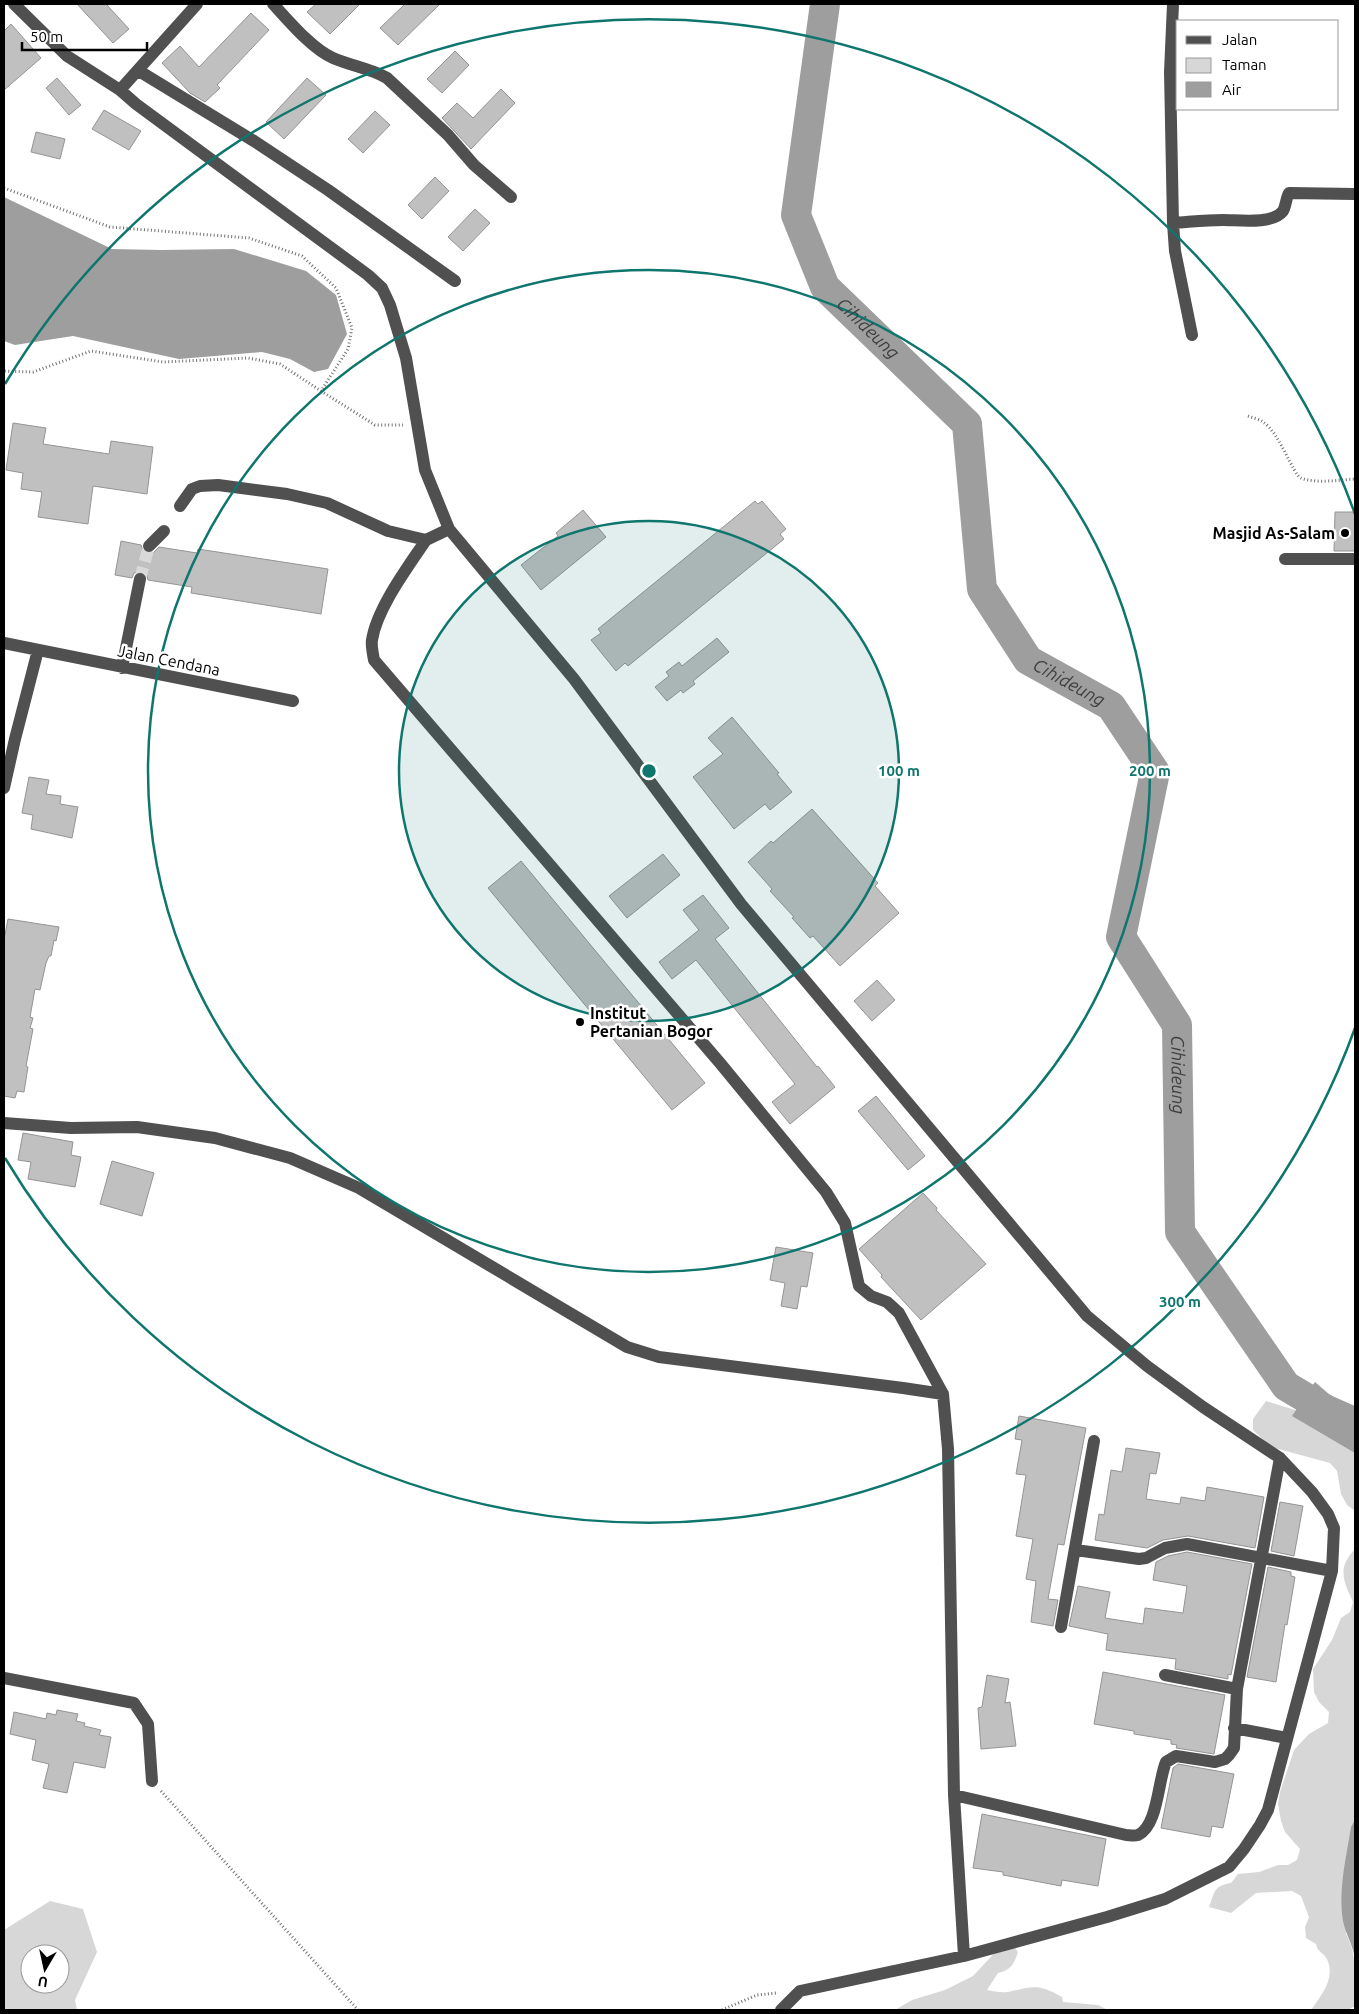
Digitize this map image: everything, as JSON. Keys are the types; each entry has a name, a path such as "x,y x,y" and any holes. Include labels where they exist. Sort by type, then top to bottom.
{"lane":[{"path":"14,4 67,56 120,90 136,104 368,274 382,288 390,305 406,358 425,470 449,529 574,679 742,904 1087,1316 1147,1366 1280,1458 1312,1492 1328,1514 1334,1528 1332,1571 1268,1810 1260,1826 1244,1849 1228,1867 1165,1899 1107,1917 964,1956 800,1992 781,2010"},
{"path":"120,90 198,4"},
{"path":"273,4 321,52 333,58 377,72 387,78 448,135 474,165 511,197"},
{"path":"1173,4 1170,72 1172,223 1175,251 1192,335"},
{"path":"139,71 254,141 328,190 454,281"},
{"path":"1172,223 1223,220 1254,221 1267,218 1278,215 1283,210 1289,193 1355,194"},
{"path":"180,506 192,489 200,486 218,485 287,494 327,504 388,530 426,540"},
{"path":"449,529 426,540 405,571 377,621 372,642 374,660 720,1063 826,1192 845,1223 859,1286 871,1296 887,1302 899,1313 944,1394 948,1449 954,1796 964,1956"},
{"path":"149,546 164,530"},
{"path":"1286,559 1355,560"},
{"path":"122,668 140,579"},
{"name":"Jalan Cendana","path":"4,643 293,701"},
{"path":"4,788 14,739 38,650"},
{"path":"4,1123 71,1128 137,1127 215,1138 290,1158 359,1188 627,1347 659,1357 944,1394"},
{"path":"1061,1627 1094,1441"},
{"path":"954,1796 1126,1835 1137,1835 1145,1829 1151,1820 1166,1762 1176,1756 1215,1762 1225,1759 1234,1748 1237,1689 1280,1458"},
{"path":"1076,1550 1139,1559 1146,1558 1165,1548 1187,1544 1332,1571"},
{"path":"1165,1675 1237,1689"},
{"path":"4,1678 134,1703 148,1724 152,1781"},
{"path":"1234,1728 1286,1738"}],"path":[{"path":"4,188 110,228 249,238 302,256 336,288 352,328 348,349 321,391"},
{"path":"4,371 33,372 91,350 163,362 248,358 280,364 375,425 418,425"},
{"path":"1248,416 1261,420 1277,437 1296,475 1315,480 1355,479"},
{"path":"152,1781 358,2010"},
{"path":"722,2010 757,1995 800,1992"}],"green space":[{"path":"1266,1401 1305,1413 1355,1443 1355,1511 1347,1505 1341,1494 1337,1471 1330,1463 1271,1447 1253,1430 1253,1419"},
{"path":"1355,1549 1355,1851 1346,1934 1354,1960 1355,2006 1348,2010 1311,2010 1323,1993 1330,1973 1327,1959 1316,1944 1306,1938 1305,1927 1309,1917 1301,1896 1292,1891 1256,1893 1231,1913 1209,1907 1216,1890 1225,1884 1231,1883 1238,1874 1259,1872 1278,1865 1288,1865 1297,1860 1300,1849 1285,1832 1281,1821 1278,1804 1280,1792 1294,1750 1309,1734 1328,1723 1329,1712 1319,1702 1314,1692 1313,1669 1332,1640 1341,1618 1350,1612 1353,1602 1344,1581 1344,1568 1349,1556"},
{"path":"50,1901 83,1909 97,1952 75,2000 77,2010 4,2010 4,1930"},
{"path":"1012,1944 1018,1952 1013,1963 1006,1970 998,1973 987,1990 1005,1992 1035,1987 1062,1997 1063,2002 1098,2005 1108,2010 895,2010 912,2000 945,1990 973,1976 1002,1945"}],"water":[{"path":"4,197 112,249 234,249 306,271 336,295 347,334 328,369 314,372 290,359 262,352 179,359 73,336 15,345 4,341"},
{"path":"1315,1382 1330,1395 1355,1406 1355,1453 1292,1416"},
{"path":"1355,1820 1355,1959 1343,1921 1341,1898 1351,1827"}],"building":[{"path":"77,4 106,4 129,29 113,43"},
{"path":"316,4 360,4 330,34 307,12"},
{"path":"405,4 440,4 398,45 380,28"},
{"path":"251,13 269,30 217,85 220,88 205,102 190,93 162,63 180,46 199,67"},
{"path":"11,24 41,58 4,90 4,31"},
{"path":"455,51 469,65 442,93 427,79"},
{"path":"57,78 81,105 69,115 46,88"},
{"path":"307,78 326,95 284,139 266,122"},
{"path":"501,89 515,103 471,149 442,118 457,103 473,118"},
{"path":"104,110 141,131 129,150 92,129"},
{"path":"375,111 390,125 363,153 348,139"},
{"path":"36,132 65,139 60,159 31,152"},
{"path":"435,177 449,191 422,219 408,205"},
{"path":"475,209 490,223 463,251 448,237"},
{"path":"13,423 46,428 43,444 109,454 111,441 153,447 147,494 93,486 88,524 38,517 42,492 21,489 23,473 6,470"},
{"path":"755,501 758,504 762,501 786,529 780,534 784,539 628,666 625,663 616,671 591,640 601,633 598,629"},
{"path":"583,510 606,537 541,590 521,565 558,536 556,533"},
{"name":"Masjid As-Salam","path":"1335,512 1355,512 1355,551 1334,551"},
{"path":"121,541 141,545 143,551 147,554 152,554 159,547 197,553 198,549 328,569 321,614 191,593 192,587 148,580 146,573 141,571 134,573 132,578 115,575"},
{"path":"717,638 729,652 693,681 695,684 683,693 681,690 667,701 655,687 669,676 666,672 679,662 682,666"},
{"path":"732,717 779,773 777,774 792,792 770,810 765,804 734,829 693,777 723,754 708,738"},
{"path":"29,777 49,780 46,794 61,796 60,804 78,807 72,838 31,829 33,815 22,813"},
{"path":"812,809 878,883 875,886 899,913 840,966 813,936 810,938 792,918 794,917 770,891 772,889 748,862 771,841 773,843"},
{"path":"663,854 680,875 627,918 609,896"},
{"path":"521,861 705,1083 672,1110 488,888"},
{"path":"703,895 729,928 715,939 835,1087 790,1124 772,1102 795,1084 696,960 672,979 659,962 699,930 683,910"},
{"path":"8,919 59,927 51,956 49,956 46,963 40,990 35,989 30,1017 33,1018 30,1028 33,1029 26,1066 28,1067 24,1092 17,1091 15,1098 4,1096 4,940"},
{"path":"877,980 895,1000 872,1021 854,1001"},
{"path":"876,1096 925,1156 908,1170 858,1111"},
{"path":"23,1133 73,1142 71,1155 81,1157 75,1187 28,1179 31,1162 18,1160"},
{"path":"112,1161 154,1173 142,1216 100,1204"},
{"path":"923,1193 937,1208 936,1210 986,1264 921,1320 881,1277 882,1275 859,1249"},
{"path":"776,1247 813,1253 807,1287 801,1286 797,1309 781,1306 785,1283 770,1280"},
{"path":"1019,1416 1086,1428 1064,1545 1058,1544 1048,1599 1058,1600 1053,1626 1031,1622 1036,1581 1026,1579 1033,1539 1016,1536 1026,1475 1016,1474 1022,1440 1015,1439"},
{"path":"1126,1448 1160,1453 1156,1474 1150,1473 1146,1499 1180,1504 1181,1497 1205,1501 1207,1487 1264,1497 1255,1548 1188,1536 1163,1540 1147,1548 1095,1540 1099,1514 1104,1515 1111,1470 1122,1472"},
{"path":"1280,1502 1303,1506 1294,1556 1271,1551"},
{"path":"1187,1552 1252,1564 1231,1675 1228,1674 1228,1679 1175,1669 1176,1659 1106,1650 1108,1634 1069,1626 1078,1586 1110,1592 1105,1618 1143,1624 1145,1608 1183,1613 1187,1586 1153,1580 1156,1562 1168,1556"},
{"path":"1268,1567 1291,1572 1291,1576 1295,1577 1276,1682 1247,1677"},
{"path":"1103,1672 1225,1695 1214,1754 1176,1748 1177,1745 1171,1744 1171,1740 1134,1734 1134,1731 1094,1724"},
{"path":"987,1675 1009,1679 1005,1703 1010,1702 1016,1746 981,1749 978,1708 982,1707"},
{"path":"57,1710 78,1714 76,1721 85,1723 84,1726 101,1730 99,1735 111,1737 105,1768 74,1762 67,1793 43,1788 49,1764 32,1760 36,1740 10,1734 14,1712 46,1719 47,1713 56,1715"},
{"path":"1178,1764 1234,1774 1223,1828 1212,1826 1210,1837 1161,1828 1173,1768"},
{"path":"982,1814 1106,1839 1098,1886 1062,1880 1061,1886 1003,1875 1003,1872 973,1868"}],"waterway":[{"name":"Cihideung","path":"825,4 796,215 825,287 967,424 982,589 1028,660 1111,706 1155,772 1121,937 1177,1025 1180,1232 1286,1386 1355,1427"}],"tunnel":[{"path":"140,579 149,546"}],"place":[{"name":"Masjid As-Salam","path":"1345,533"},
{"name":"Institut Pertanian Bogor","path":"580,1022"}]}
